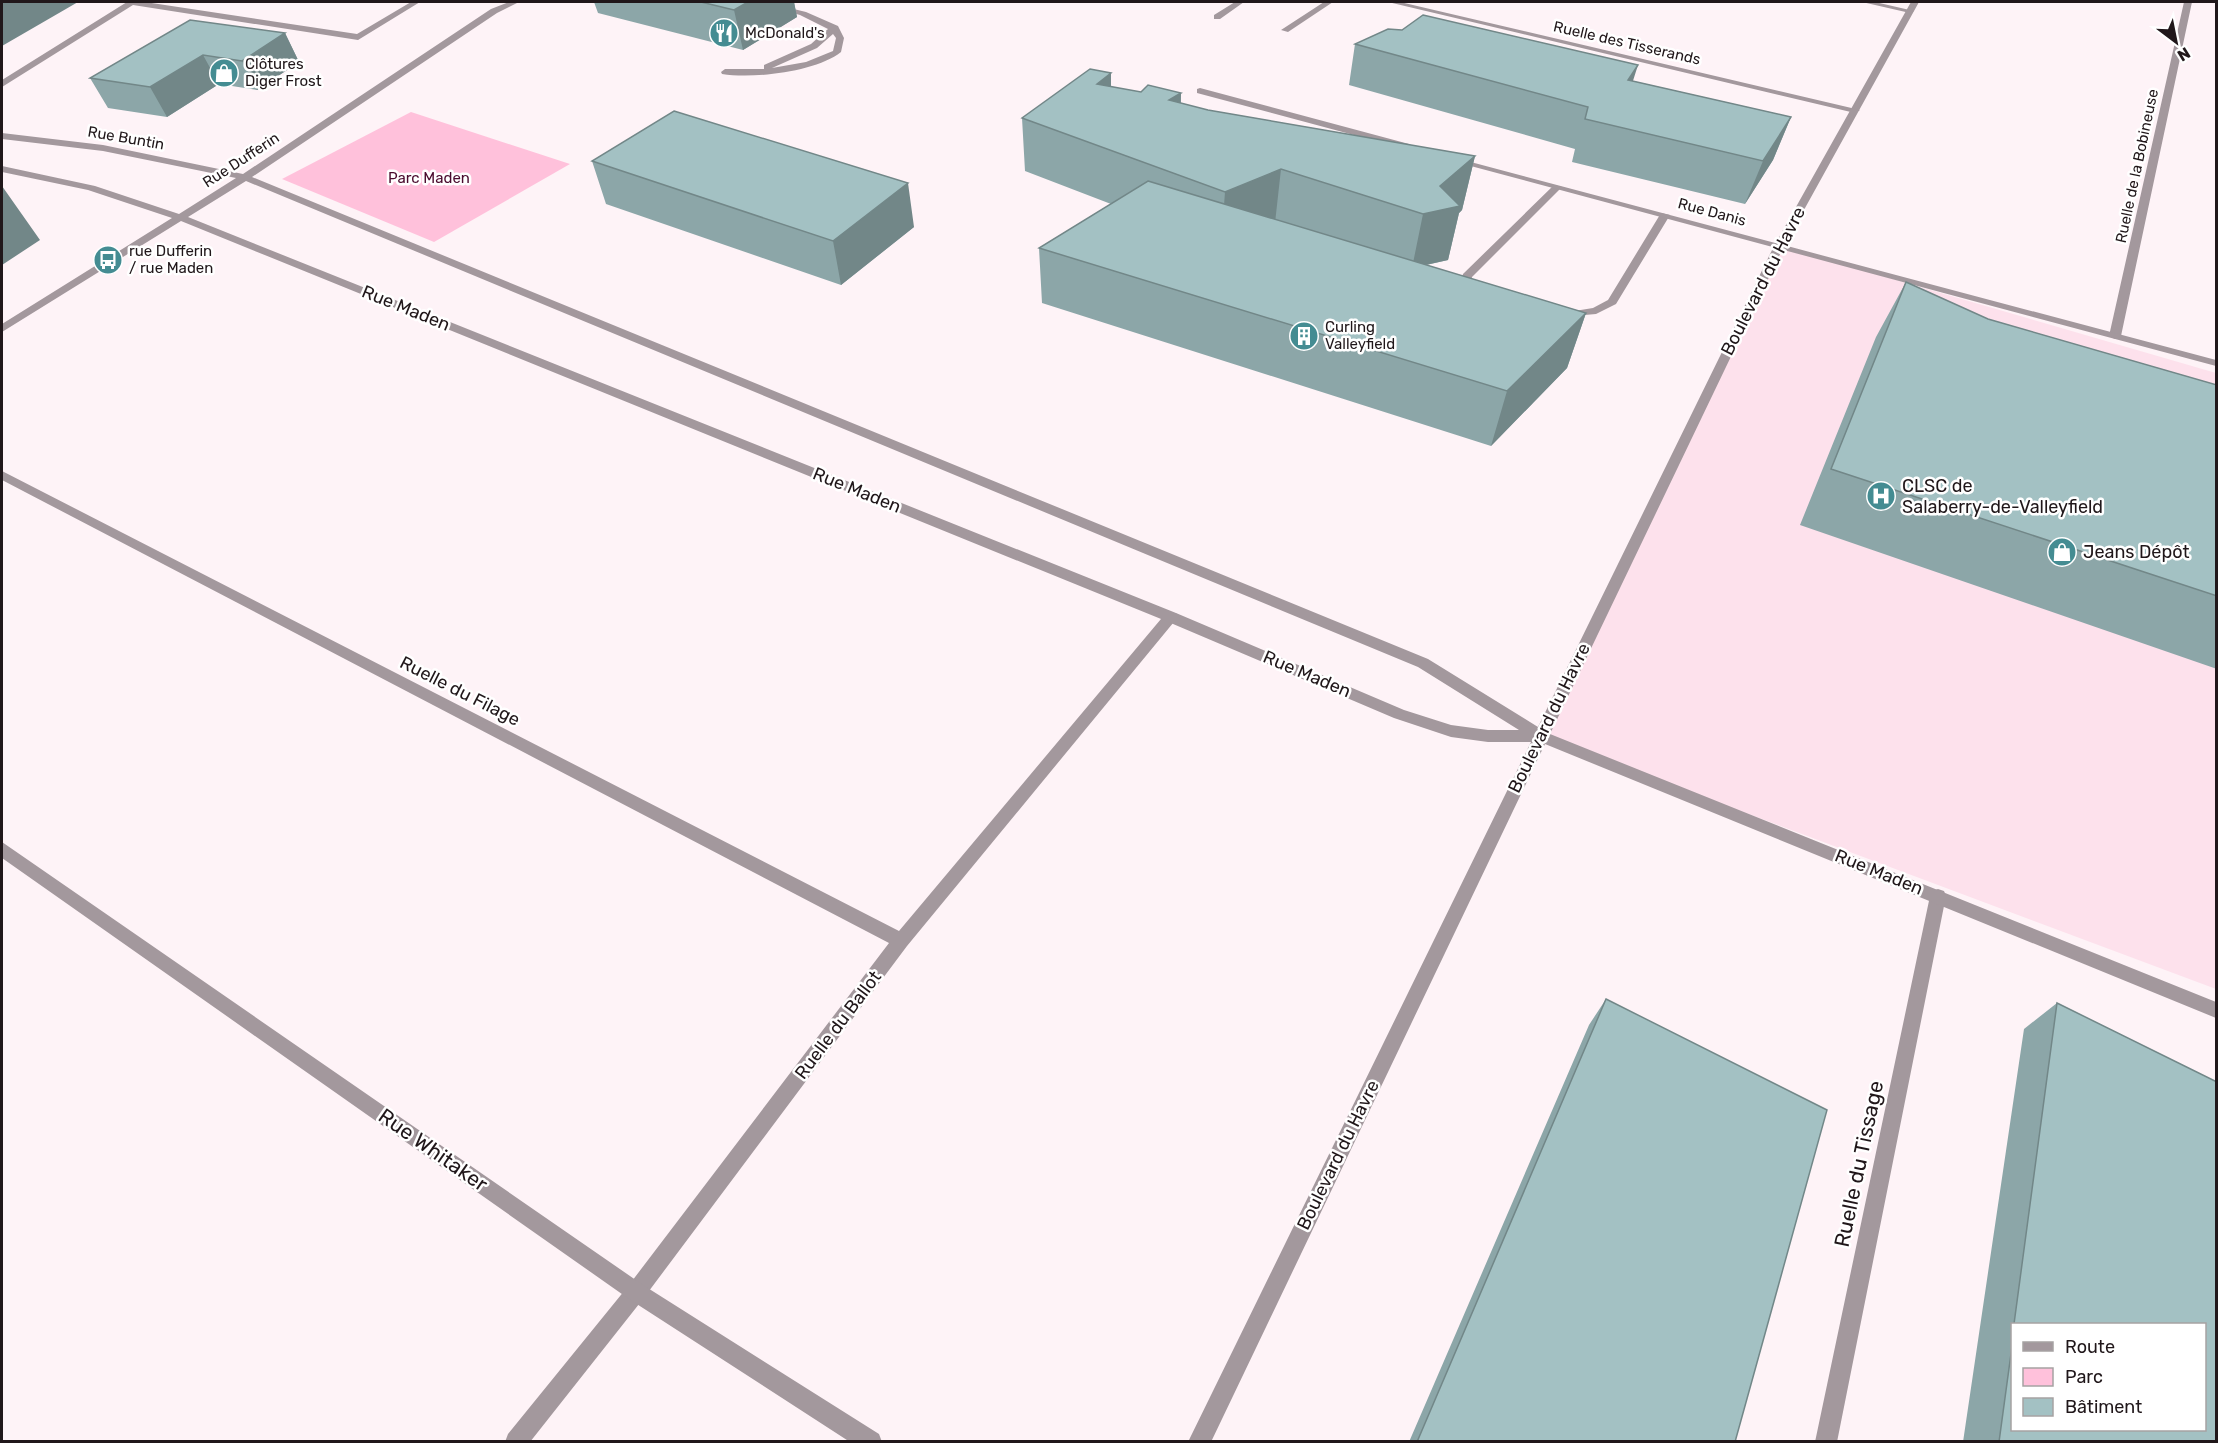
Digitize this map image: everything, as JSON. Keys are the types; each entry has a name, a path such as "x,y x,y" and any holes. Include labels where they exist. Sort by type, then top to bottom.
{"street":[{"path":"2,84 132,2 358,37 416,2"},
{"name":"Rue Dufferin","path":"494,11 502,2"},
{"name":"Rue Dufferin","path":"2,329 245,177 494,11 515,2"},
{"path":"725,72 773,72 813,64 837,52 840,38 835,28 821,19 757,2"},
{"path":"1217,17 1240,2"},
{"path":"1285,30 1329,2"},
{"name":"Ruelle des Tisserands","path":"1392,2 1855,110"},
{"path":"1866,2 1910,11"},
{"name":"Boulevard du Havre","path":"1199,1442 1779,246 1915,2"},
{"name":"Ruelle de la Bobineuse","path":"2115,336 2188,2"},
{"path":"753,72 814,46 835,28"},
{"path":"1200,91 1419,150"},
{"name":"Rue Buntin","path":"2,136 103,148 245,177"},
{"name":"Rue Danis","path":"1442,156 2217,363"},
{"path":"2,169 71,181 125,196 179,217"},
{"name":"Rue Maden","path":"245,177 1424,663 1540,736 2217,1010"},
{"path":"1484,295 1473,292 1465,285 1467,276 1557,187"},
{"path":"1555,314 1573,316 1596,311 1612,302 1665,215"},
{"name":"Rue Maden","path":"179,217 1171,617 1399,714 1450,731 1488,736 1540,736"},
{"name":"Ruelle du Filage","path":"2,475 901,941"},
{"name":"Ruelle du Ballot","path":"516,1442 636,1292 901,941 1171,617"},
{"name":"Rue Whitaker","path":"2,849 636,1292 871,1442"},
{"name":"Ruelle du Tissage","path":"1826,1442 1938,896"}],"shaded area":[{"path":"1779,246 2216,373 2216,989 1540,736"}],"green space":[{"name":"Parc Maden","path":"411,112 570,164 434,242 282,179"}],"building":[{"path":"701,2 748,2 734,10"},
{"path":"1423,15 1638,65 1628,80 1791,117 1763,161 1585,119 1588,107 1355,44 1388,29 1402,30"},
{"path":"190,20 285,33 242,61 203,55 150,87 90,78"},
{"path":"1090,69 1111,73 1097,84 1141,92 1148,85 1181,93 1169,100 1208,110 1475,156 1440,186 1460,206 1423,214 1281,169 1225,192 1022,118"},
{"path":"674,111 908,183 833,241 592,161"},
{"path":"1148,181 1586,313 1507,391 1039,248"},
{"path":"1906,282 1988,319 2217,385 2217,596 1831,469"},
{"path":"1606,999 1827,1110 1735,1442 1417,1442"},
{"path":"2057,1003 2217,1082 2217,1442 1999,1442 2011,1354 2011,1431 2206,1431 2206,1323 2014,1323"}],"place":[{"name":"McDonald's","path":"724,33"},
{"name":"Clôtures Diger Frost","path":"224,73"},
{"name":"rue Dufferin / rue Maden","path":"108,260"},
{"name":"Curling Valleyfield","path":"1304,336"},
{"name":"CLSC de Salaberry-de-Valleyfield","path":"1881,496"},
{"name":"Jeans Dépôt","path":"2062,552"}]}
